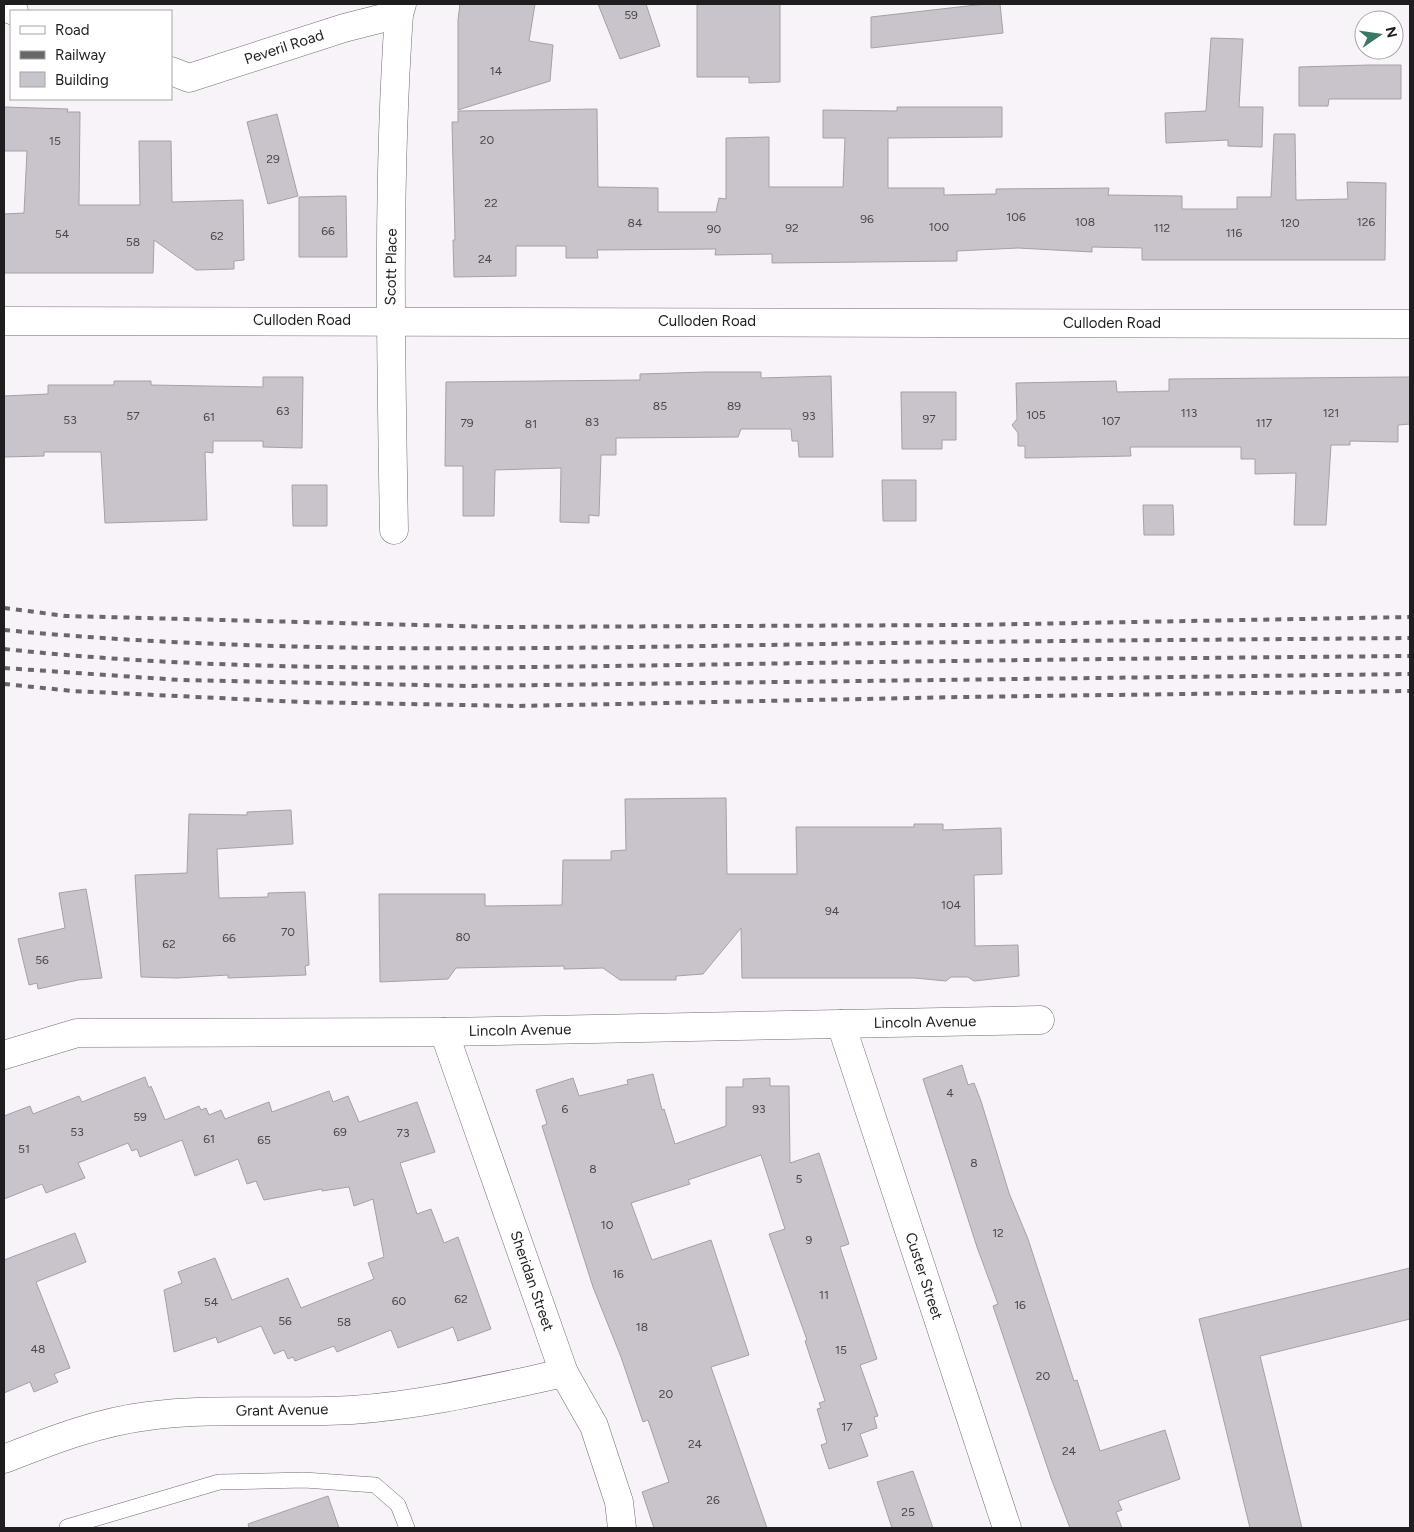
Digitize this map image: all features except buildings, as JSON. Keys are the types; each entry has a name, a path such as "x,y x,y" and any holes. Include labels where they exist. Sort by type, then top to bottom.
{"street":[{"name":"Peveril Road","path":"172,71 189,78 400,9"},
{"name":"Scott Place","path":"394,530 390,320 393,92 400,9"},
{"name":"Culloden Road","path":"4,321 390,320 1410,324"},
{"name":"Lincoln Avenue","path":"4,1055 77,1033 444,1032 1040,1020"},
{"name":"Custer Street","path":"841,1024 1007,1528"},
{"name":"Sheridan Street","path":"444,1032 564,1373 594,1426 619,1502 622,1528"},
{"name":"Grant Avenue","path":"4,1459 66,1434 148,1416 232,1411 351,1410 434,1402 564,1373"}],"lane":[{"path":"67,1527 219,1482 304,1480 375,1485 398,1505 407,1528"}],"railway":[{"path":"4,608 66,616 496,627 968,625 1410,617"},
{"path":"4,630 99,638 195,643 385,648 576,648 1410,638"},
{"path":"4,649 88,657 173,662 427,668 1410,656"},
{"path":"4,668 180,680 466,686 1410,674"},
{"path":"4,684 73,691 301,702 518,706 960,697 1410,691"}]}
